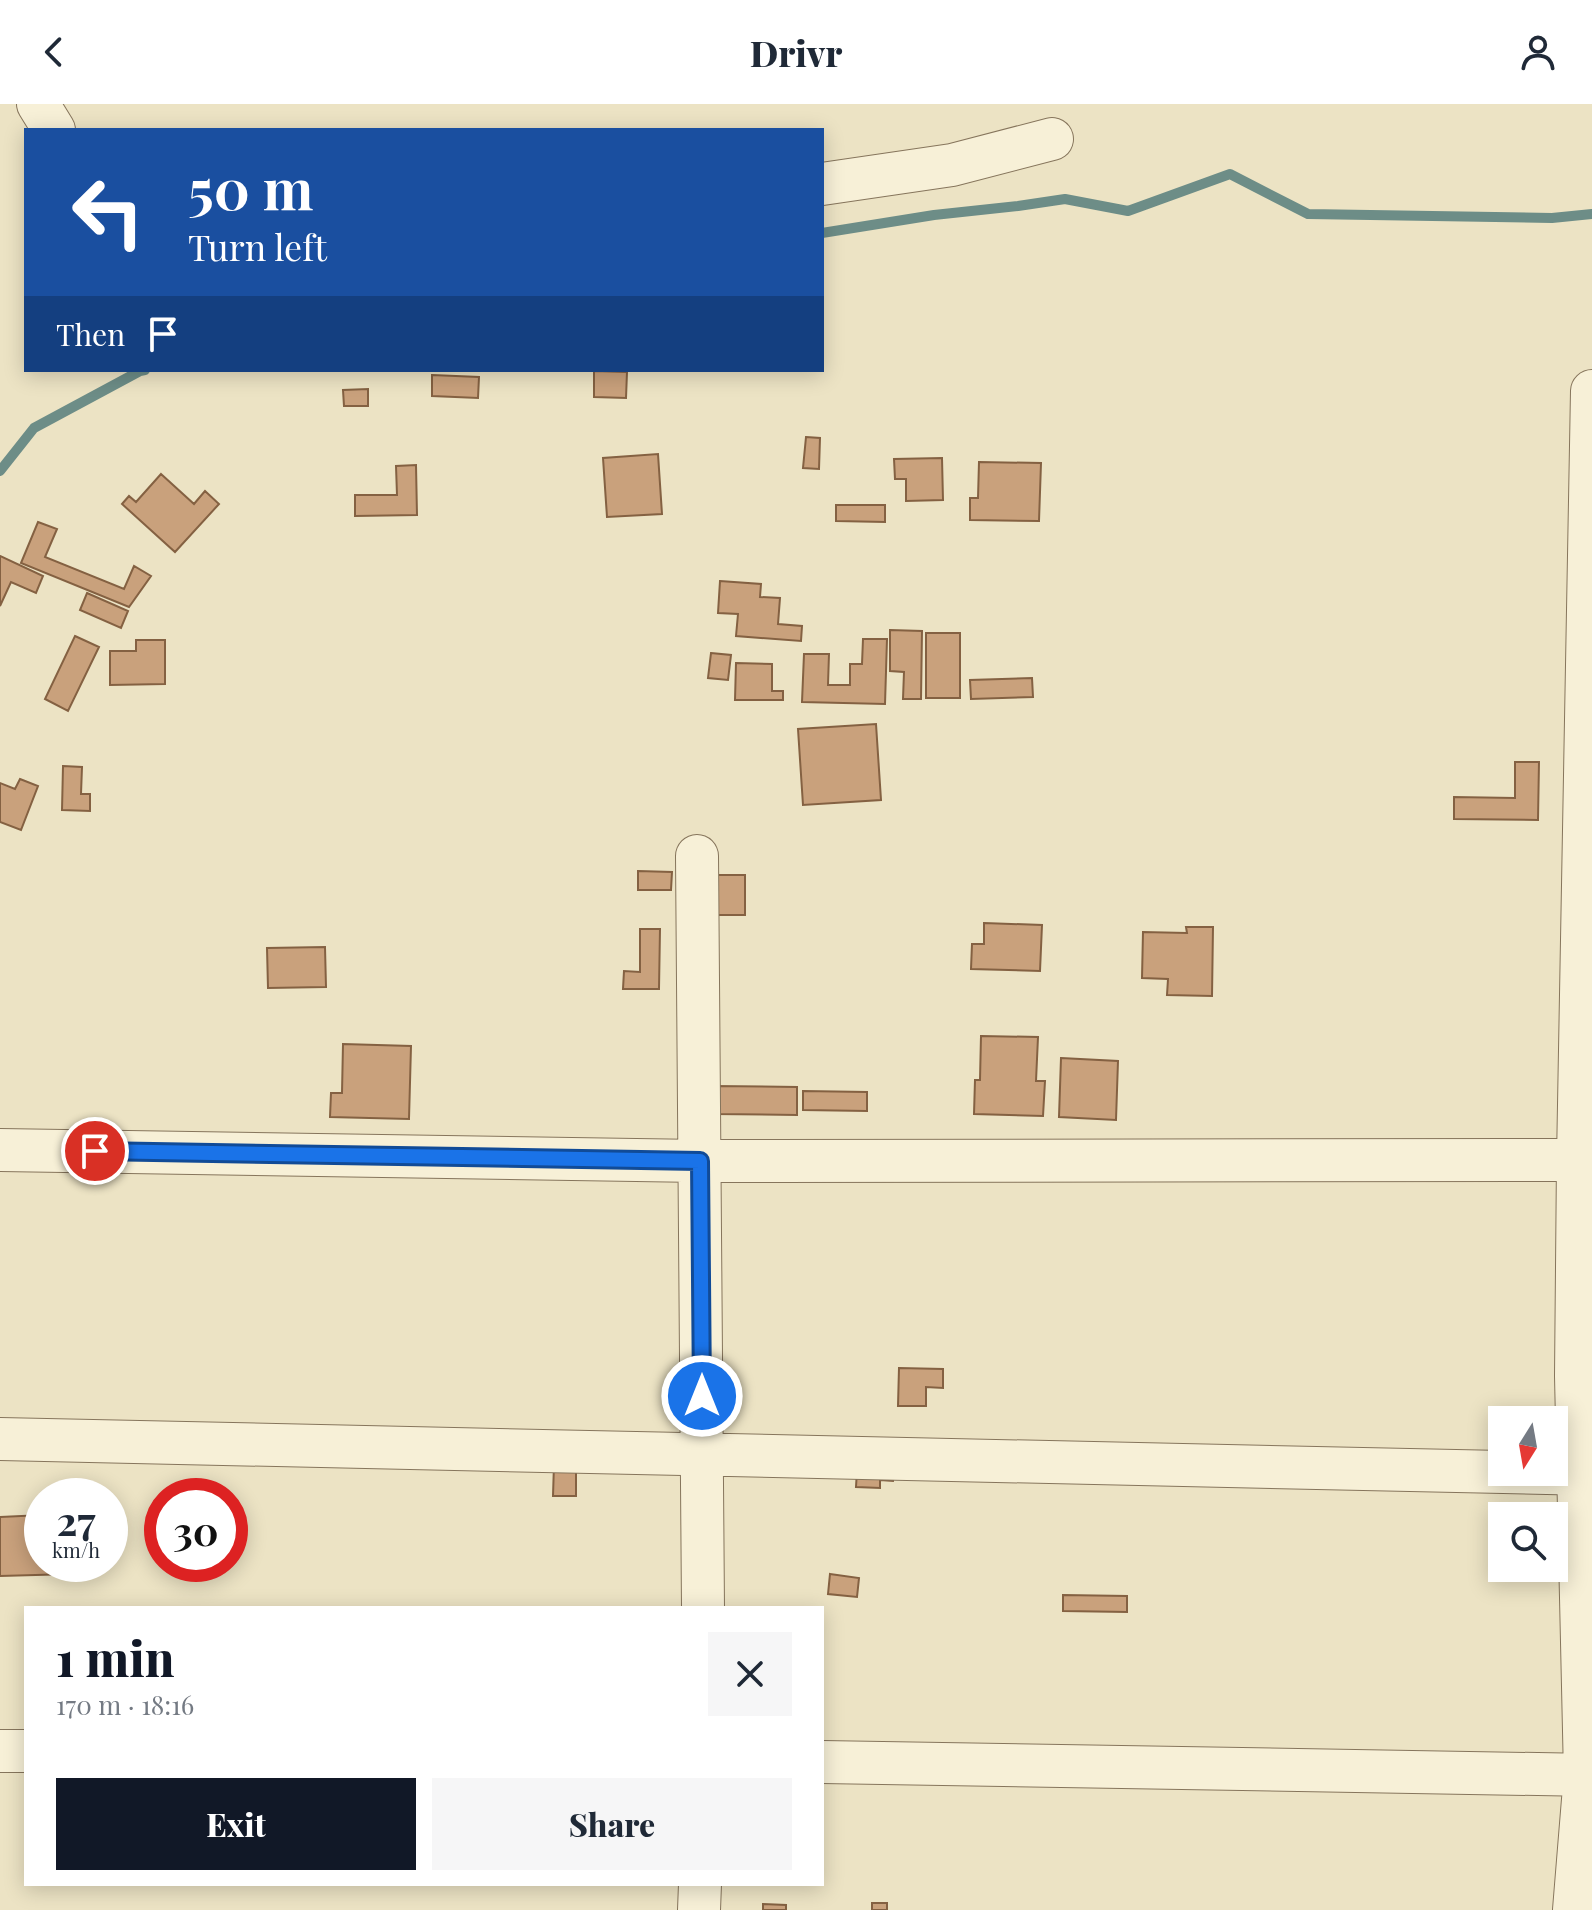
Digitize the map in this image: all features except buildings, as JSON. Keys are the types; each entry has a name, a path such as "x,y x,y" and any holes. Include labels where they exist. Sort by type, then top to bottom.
{"street":[{"path":"38,104 53,128"},
{"path":"824,184 952,165 1052,139"},
{"path":"1574,1910 1588,1775 1585,1474 1576,1376 1585,1160 1592,391"},
{"path":"697,856 703,1606"},
{"path":"0,1150 700,1161 1585,1160"},
{"path":"0,1439 1585,1474"},
{"path":"0,1751 24,1751"},
{"path":"824,1762 1588,1775"},
{"path":"699,1910 700,1886"}],"waterway":[{"path":"824,233 1065,199 1128,211 1230,174 1308,214 1552,218 1592,214"},
{"path":"0,471 34,428 138,372"}],"route":[{"path":"95,1151 700,1161 702,1396"}]}
